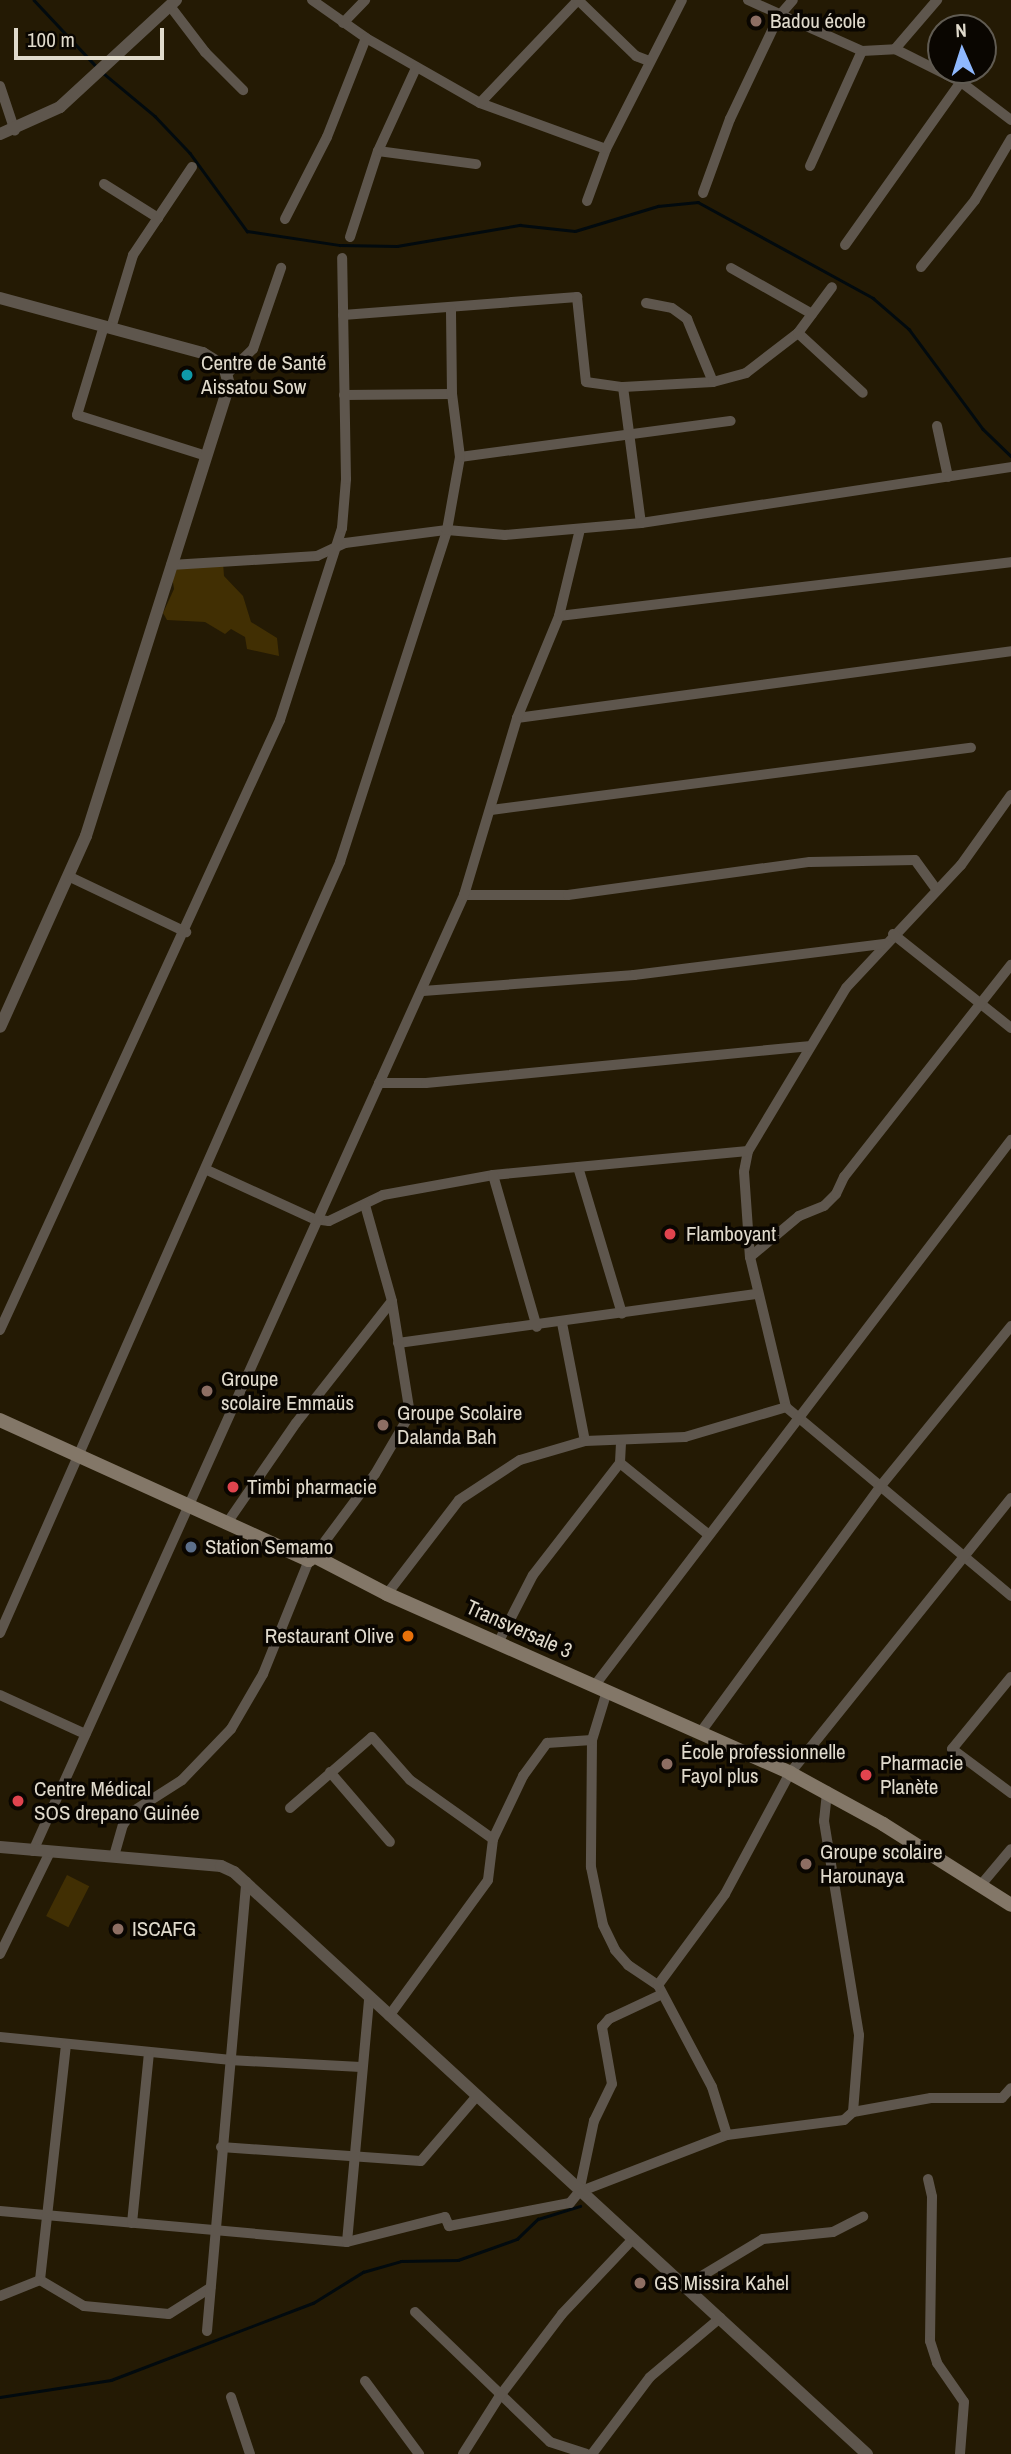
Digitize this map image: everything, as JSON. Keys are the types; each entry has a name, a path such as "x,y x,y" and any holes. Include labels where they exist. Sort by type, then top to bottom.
{"main road":[{"name":"Transversale 3","path":"0,1420 790,1773 827,1791 1011,1905"}],"street":[{"path":"312,0 366,38 480,103 606,149"},
{"path":"342,23 365,0"},
{"path":"480,103 578,0 636,56 649,61"},
{"path":"587,201 606,149 682,0"},
{"path":"748,0 862,51 895,49 927,65"},
{"path":"703,193 730,119 779,16 793,0"},
{"path":"895,49 937,0"},
{"path":"0,134 15,131 60,107 124,52 173,3 205,52 243,90"},
{"path":"285,219 327,137 366,38"},
{"path":"810,166 862,51"},
{"path":"350,237 378,151 416,68"},
{"path":"845,245 960,84"},
{"path":"964,84 1009,114"},
{"path":"0,86 15,131"},
{"path":"921,267 975,200 1011,139"},
{"path":"378,151 476,164"},
{"path":"192,167 133,255 77,415 206,456"},
{"path":"104,184 158,218"},
{"path":"0,1330 186,932 281,720 342,528 346,479 342,258"},
{"path":"227,374 253,349 281,268"},
{"path":"731,268 812,314"},
{"path":"343,315 451,309 576,297 586,382 623,387 713,382 746,373 798,333 832,287"},
{"path":"0,298 203,353 217,359 227,374 229,385 86,836 0,1027"},
{"path":"646,303 671,308 687,319 713,382"},
{"path":"0,1633 207,1170 340,862 447,530 460,457 452,394 451,309"},
{"path":"798,333 863,393"},
{"path":"623,387 641,523"},
{"path":"344,395 452,394"},
{"path":"460,457 627,432 731,421"},
{"path":"937,426 948,477"},
{"path":"171,565 317,556 333,551 345,543 447,530 505,535 641,523 1011,467"},
{"path":"33,1851 314,1219 423,991 464,895 517,718 559,616 580,529"},
{"path":"559,616 1011,562"},
{"path":"517,718 1011,651"},
{"path":"491,810 971,748"},
{"path":"1011,796 961,865 935,888 846,988 808,1046 769,1123 748,1151 744,1172 750,1257 786,1407 879,1488 1011,1596"},
{"path":"464,895 568,895 810,862 915,860 935,888"},
{"path":"68,876 186,932"},
{"path":"893,934 1011,1028"},
{"path":"423,991 634,975 884,944"},
{"path":"750,1257 799,1216 824,1206 836,1194 844,1177 1011,965"},
{"path":"379,1083 426,1083 808,1046"},
{"path":"727,2135 712,2087 659,1990 628,1965 615,1950 603,1925 591,1867 592,1740 601,1688 709,1535 1009,1145"},
{"path":"207,1170 314,1219 329,1221 383,1195 493,1175 748,1151"},
{"path":"578,1167 622,1314"},
{"path":"493,1175 537,1327"},
{"path":"114,1856 123,1825 132,1812 182,1780 232,1729 263,1674 311,1558 375,1474 410,1414 392,1301 365,1205"},
{"path":"398,1343 537,1327 758,1294"},
{"path":"227,1523 296,1423 392,1301"},
{"path":"562,1323 585,1441"},
{"path":"700,1733 879,1488 1011,1326"},
{"path":"387,1594 459,1500 520,1460 585,1441 621,1443 698,1434 786,1407"},
{"path":"498,1643 533,1575 620,1463 621,1443"},
{"path":"620,1463 709,1535"},
{"path":"0,2211 346,2242 445,2217 449,2226 492,2221 570,2203 579,2192 594,2121 612,2084 602,2027 608,2019 659,1990 725,1894 790,1773 1011,1497"},
{"path":"1011,1677 953,1749 1011,1793"},
{"path":"0,1695 85,1734"},
{"path":"290,1808 366,1738 377,1739 410,1780 493,1839"},
{"path":"389,2016 488,1881 493,1839 523,1776 547,1743 592,1740"},
{"path":"330,1772 390,1842"},
{"path":"827,1791 824,1821 859,2035 853,2112"},
{"path":"0,1847 221,1866 246,1882 369,2000 720,2318 859,2452"},
{"path":"980,1886 1011,1849"},
{"path":"0,1954 50,1852"},
{"path":"208,2332 214,2232 246,1882"},
{"path":"346,2242 369,2000"},
{"path":"0,2037 229,2060 361,2067"},
{"path":"40,2280 66,2045"},
{"path":"132,2223 149,2053"},
{"path":"579,2192 727,2135 844,2120 853,2112 931,2098 1002,2098 1011,2088"},
{"path":"222,2147 353,2159 421,2161 475,2097"},
{"path":"928,2179 932,2197 930,2341 937,2363 964,2402 960,2454"},
{"path":"685,2286 763,2239 833,2232 863,2217"},
{"path":"463,2454 499,2397 562,2314 634,2239"},
{"path":"40,2280 84,2306 169,2314 211,2288"},
{"path":"0,2296 40,2280"},
{"path":"415,2312 499,2397 550,2442 586,2454"},
{"path":"592,2454 650,2377 720,2318"},
{"path":"365,2381 419,2454"},
{"path":"231,2396 250,2454"}],"shaded area":[{"path":"182,562 223,562 224,576 243,596 251,622 277,638 279,656 247,649 245,637 231,629 225,634 205,622 167,620 163,613 174,589 172,576"},
{"path":"67,1875 89,1886 68,1927 46,1916"}],"waterway":[{"path":"34,0 97,67"},
{"path":"102,72 155,116 190,153 247,231 340,245 397,246 520,225 575,231 658,206 698,202 873,298 909,329 983,429 1011,456"},
{"path":"0,2397 111,2380 313,2303 363,2272 401,2261 458,2260 517,2239 538,2219 580,2206"}],"place":[{"name":"Badou école","path":"756,21"},
{"name":"Centre de Santé Aissatou Sow","path":"187,375"},
{"name":"Flamboyant","path":"670,1234"},
{"name":"Groupe scolaire Emmaüs","path":"207,1391"},
{"name":"Groupe Scolaire Dalanda Bah","path":"383,1425"},
{"name":"Timbi pharmacie","path":"233,1487"},
{"name":"Station Semamo","path":"191,1547"},
{"name":"Restaurant Olive","path":"408,1636"},
{"name":"École professionnelle Fayol plus","path":"667,1764"},
{"name":"Pharmacie Planète","path":"866,1775"},
{"name":"Centre Médical SOS drepano Guinée","path":"18,1801"},
{"name":"Groupe scolaire Harounaya","path":"806,1864"},
{"name":"ISCAFG","path":"118,1929"},
{"name":"GS Missira Kahel","path":"640,2283"}]}
